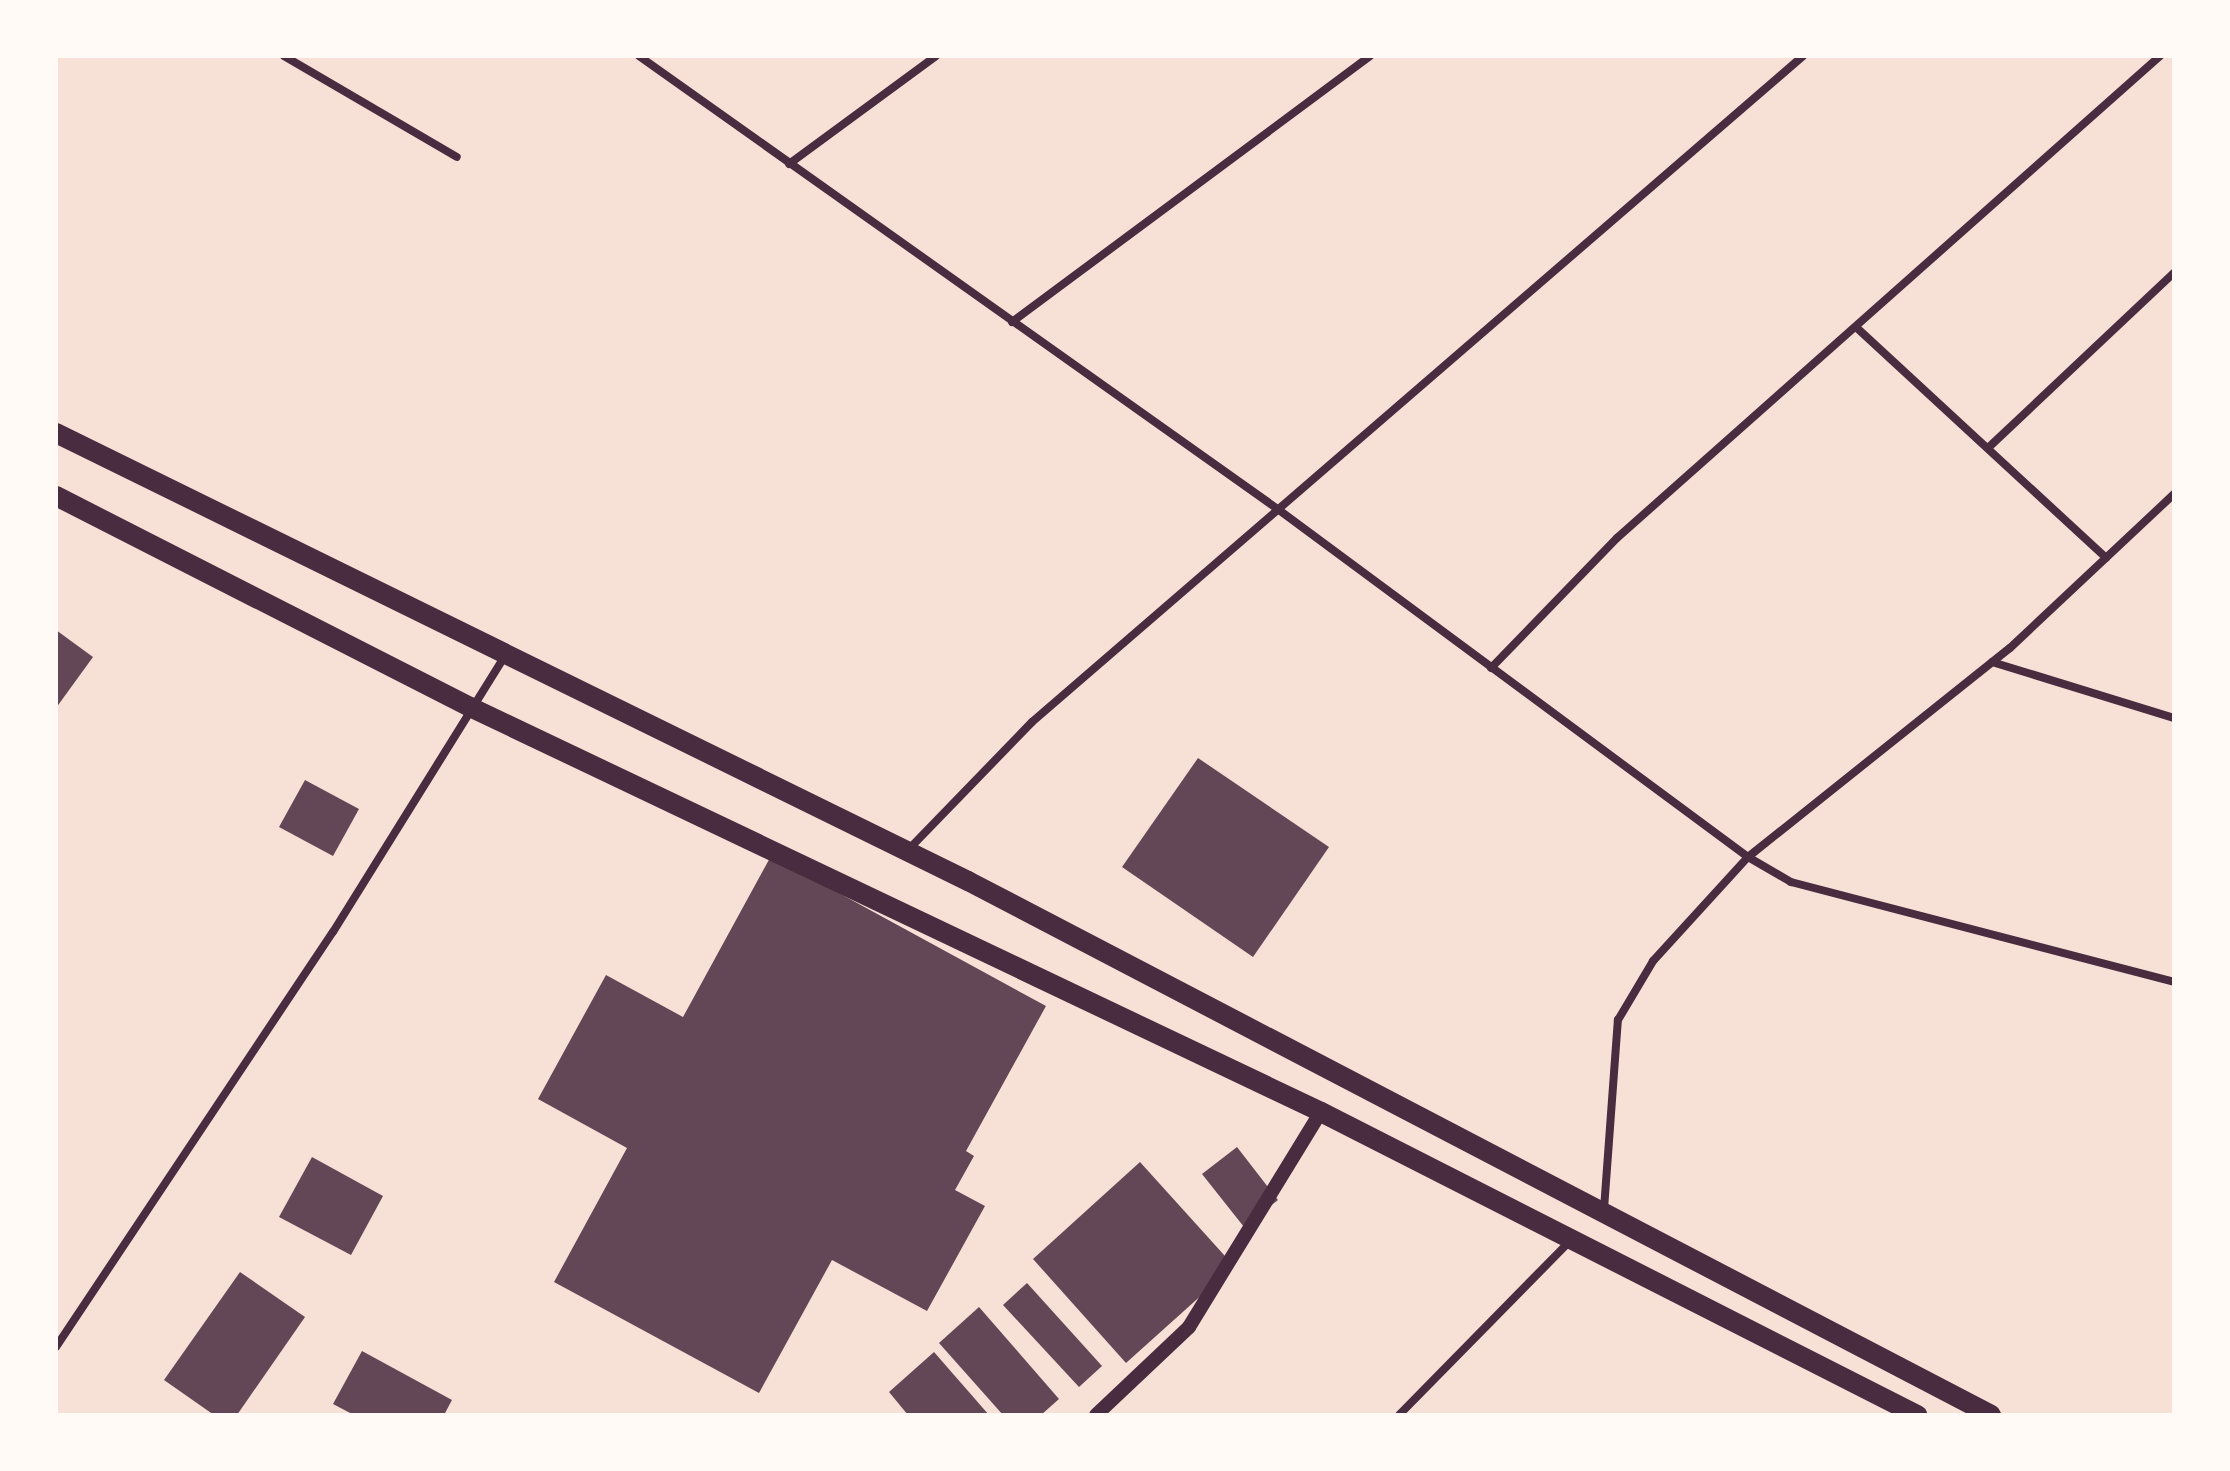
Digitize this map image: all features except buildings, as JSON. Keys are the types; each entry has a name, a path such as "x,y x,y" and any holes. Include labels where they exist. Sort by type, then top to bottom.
{"main road":[{"path":"56,433 906,851 1991,1415"},
{"path":"56,496 470,707 1321,1112 1917,1415"}],"street":[{"path":"284,56 457,157"},
{"path":"639,56 1279,510 1748,857 1791,882 2174,982"},
{"path":"789,164 936,56"},
{"path":"1012,322 1370,56"},
{"path":"906,851 1032,722 1803,56"},
{"path":"1491,668 1617,538 2160,56"},
{"path":"1988,448 2174,273"},
{"path":"1857,328 2106,558"},
{"path":"1604,1213 1618,1020 1653,961 1748,857 1992,662 2174,494"},
{"path":"56,1347 333,932 470,707 505,656"},
{"path":"1992,662 2174,718"},
{"path":"1096,1415 1189,1327 1321,1112"},
{"path":"1399,1415 1570,1241"}]}
